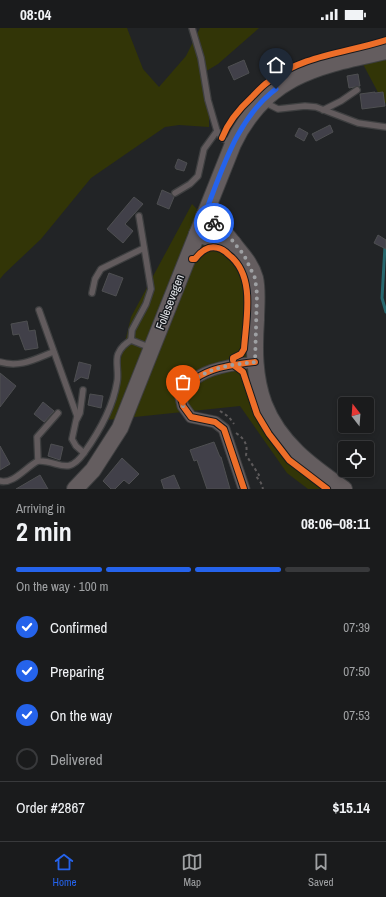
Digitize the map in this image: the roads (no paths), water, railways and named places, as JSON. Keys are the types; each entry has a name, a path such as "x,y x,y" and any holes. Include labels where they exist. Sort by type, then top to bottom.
{"main road":[{"name":"Follesevegen","path":"75,489 93,470 120,428 233,144 248,117 262,101 282,84 306,72 386,51"},
{"path":"204,216 220,228 244,255 255,278 257,294 255,362 258,382 264,404 280,433 301,457 344,489"},
{"path":"197,234 224,243 233,243"}],"street":[{"path":"244,489 224,429 215,422 191,417 183,406 181,398 188,385 209,371 233,364 255,362"}],"lane":[{"path":"192,28 201,58 208,100 217,131 222,138 233,144"},
{"path":"323,110 341,101 357,90"},
{"path":"262,101 278,109 305,106 323,110 358,123 386,128"},
{"path":"175,193 190,184 198,176 204,149 217,131"},
{"name":"Follesevegen","path":"38,461 45,460 65,467 72,466 84,453 95,436 113,399 117,381 118,355 123,346 131,340 132,330 146,304 151,288 139,216"},
{"path":"92,293 95,279 101,269 144,248"},
{"path":"39,310 77,419"},
{"path":"131,340 152,348"},
{"path":"0,362 12,365 26,363 54,352"},
{"path":"83,390 80,413 72,439 76,446 84,453"},
{"path":"0,481 6,481 14,478 38,461 37,437 58,413"}],"waterway":[{"path":"385,246 382,298 386,312"}]}
